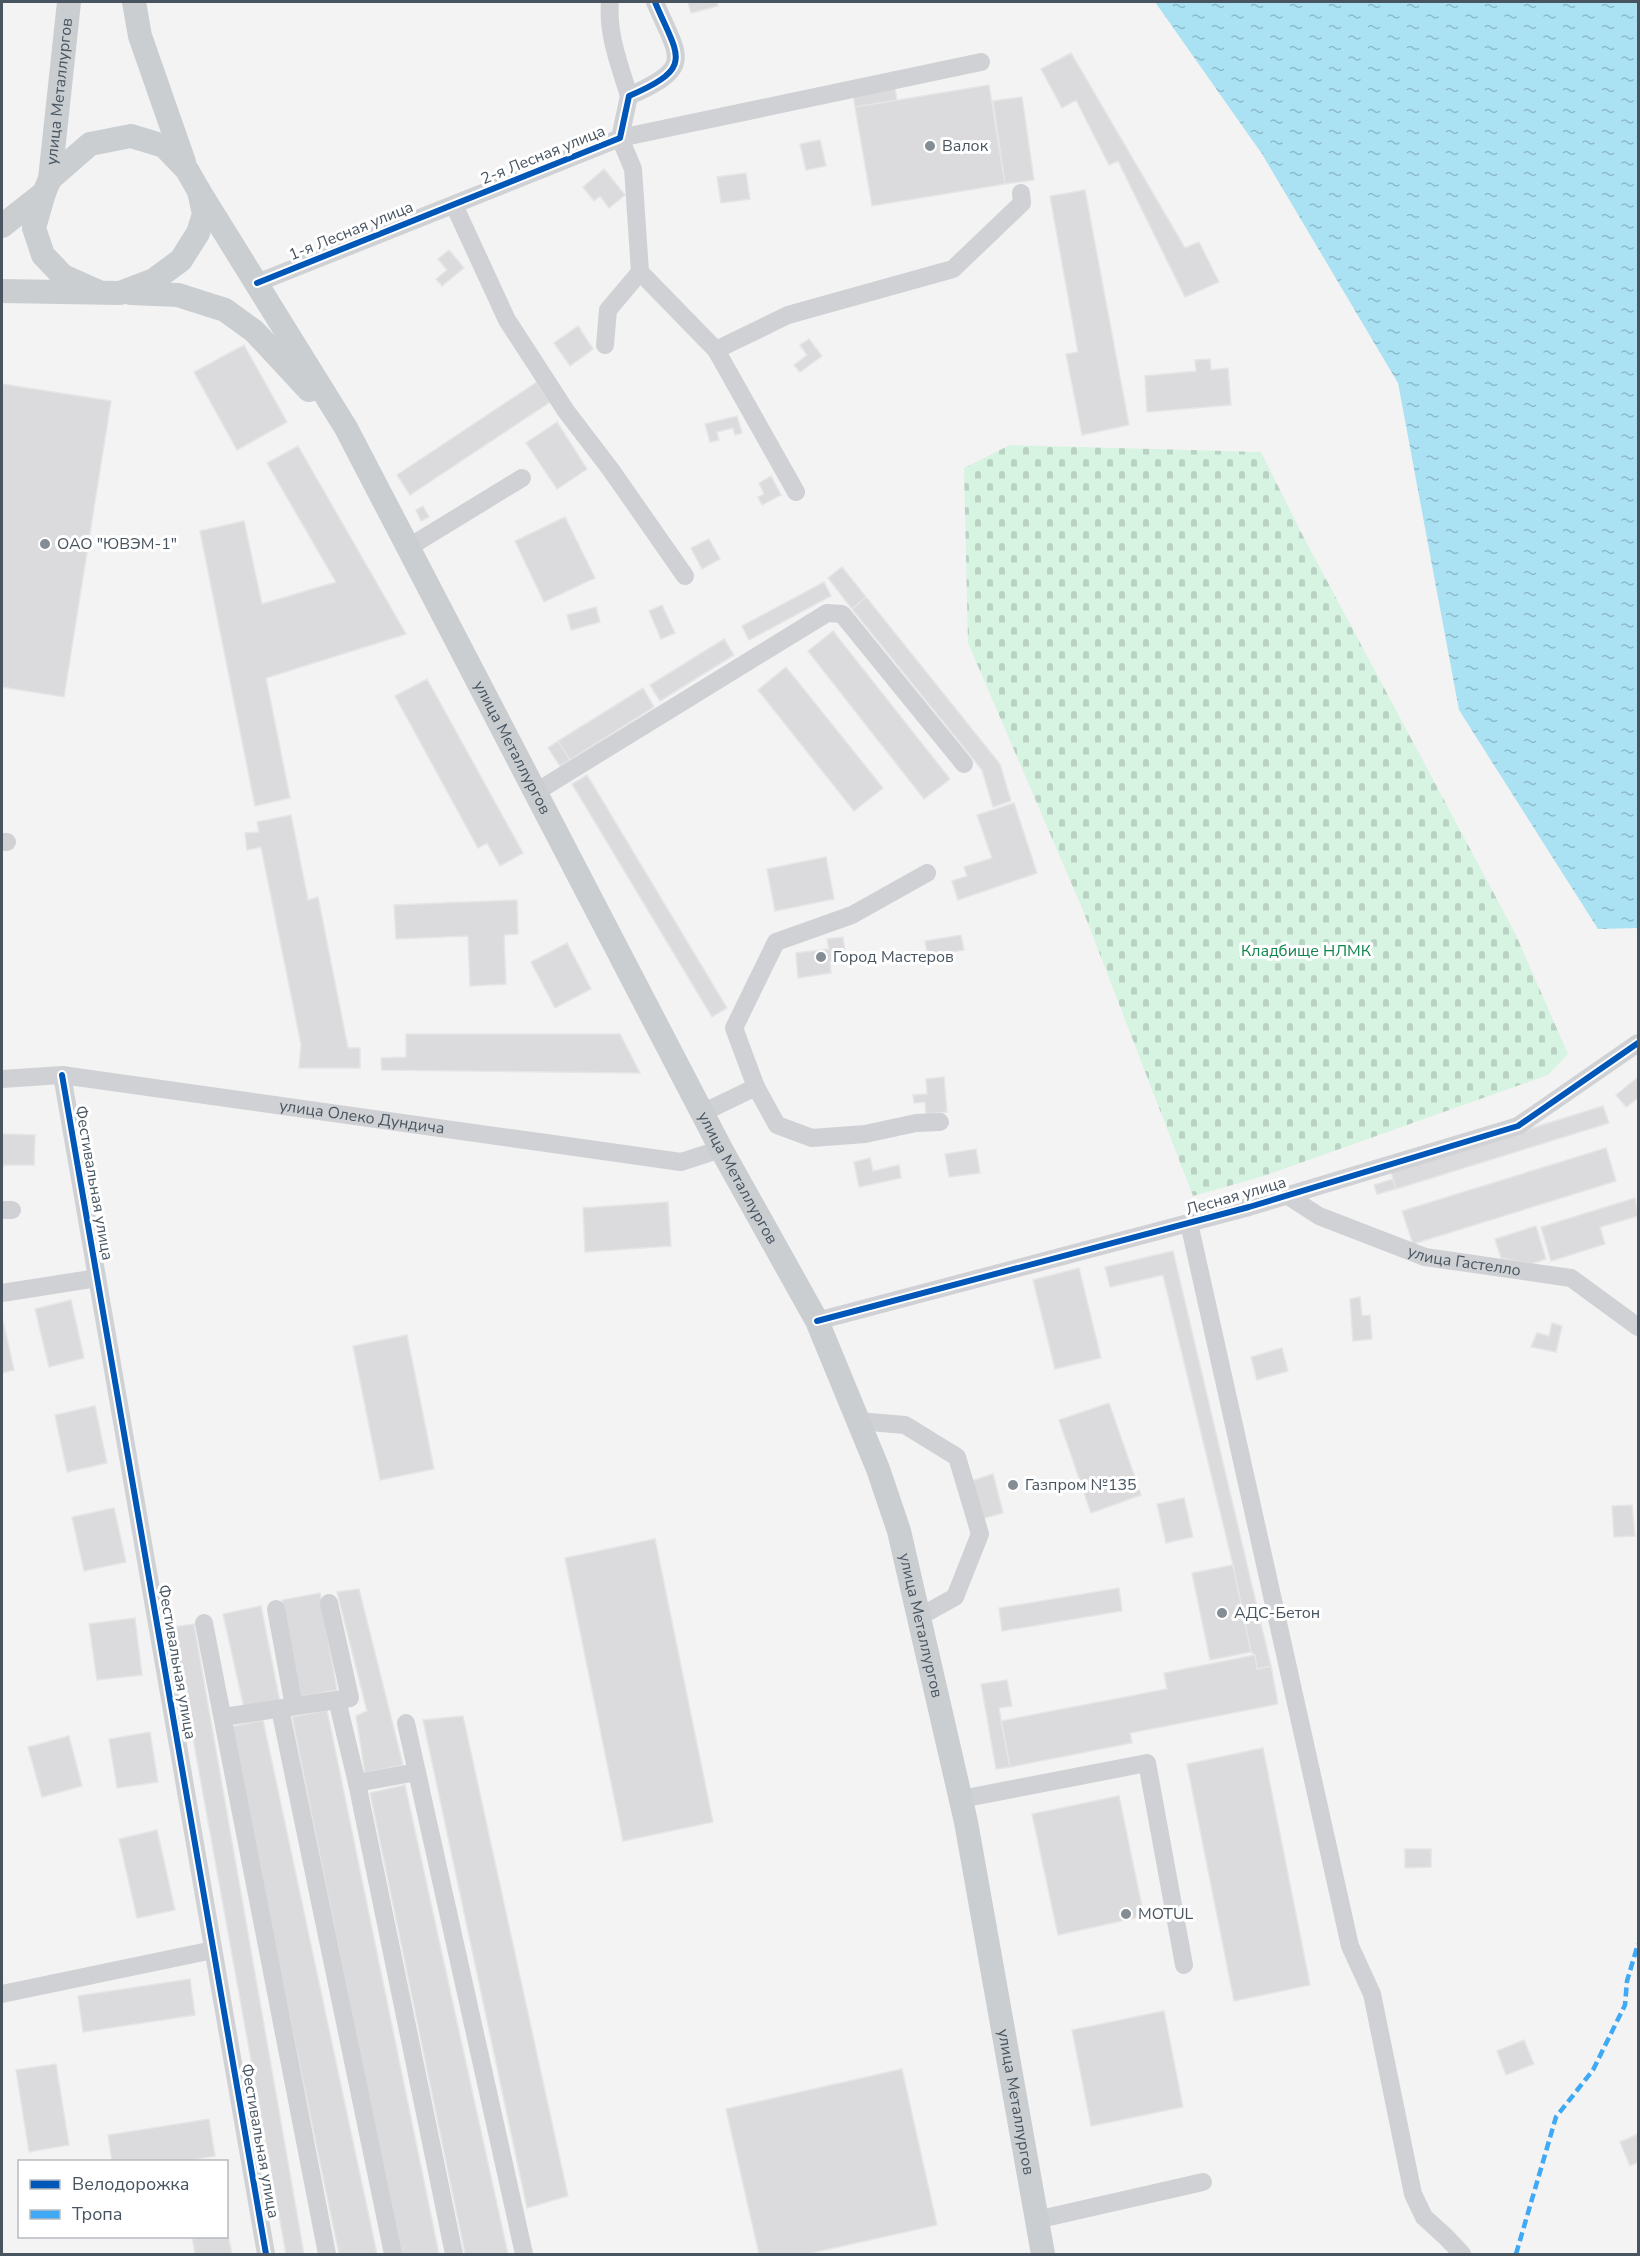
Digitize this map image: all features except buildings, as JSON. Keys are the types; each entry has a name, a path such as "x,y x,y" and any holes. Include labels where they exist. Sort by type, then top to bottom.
{"main road":[{"name":"улица Металлургов","path":"47,186 69,2"},
{"path":"47,186 34,228 43,255 63,276 110,293 154,280 181,260 198,233 204,214 199,191 187,170 140,36 134,2"},
{"path":"2,226 90,144 131,136 164,146 187,170"},
{"name":"улица Металлургов","path":"199,191 346,428 702,1113 817,1321 878,1469 899,1532 961,1799 1042,2254"},
{"path":"2,291 178,295 225,310 254,331 346,428"}],"street":[{"path":"610,2 609,14 614,44 628,96 664,78 672,70 677,60 676,48 654,2"},
{"path":"620,138 981,62"},
{"name":"2-я Лесная улица","path":"628,96 620,138 633,169 640,272"},
{"name":"2-я Лесная улица","path":"454,205 620,138"},
{"path":"716,350 788,315 953,269 1023,203 1021,193"},
{"path":"454,205 507,320 567,411 685,576"},
{"name":"1-я Лесная улица","path":"258,283 454,205"},
{"path":"604,345 608,310 640,272 716,350 796,492"},
{"path":"409,547 522,478"},
{"path":"536,792 827,613 842,614 964,764"},
{"path":"927,873 852,915 776,942 734,1028 756,1087 777,1125 812,1138 865,1134 915,1123 940,1122"},
{"name":"Лесная улица","path":"817,1321 1288,1196 1518,1126 1638,1043"},
{"name":"улица Олеко Дундича","path":"2,1079 62,1075 681,1162 721,1149"},
{"name":"Фестивальная улица","path":"62,1075 266,2254"},
{"path":"702,1113 756,1087"},
{"name":"улица Гастелло","path":"1288,1196 1319,1216 1425,1257 1571,1278 1638,1327"},
{"path":"1189,1223 1350,1946 1372,1994 1413,2194 1424,2217 1462,2254"},
{"path":"2,1293 97,1278"},
{"path":"858,1421 904,1425 957,1456 980,1534 955,1597 919,1617"},
{"path":"223,1717 350,1698 329,1603"},
{"path":"276,1609 287,1708 393,2254"},
{"path":"204,1623 327,2254"},
{"path":"337,1700 357,1783 454,2254"},
{"path":"406,1723 524,2254"},
{"path":"961,1799 1147,1762 1184,1965"},
{"path":"357,1783 417,1772"},
{"path":"2,1994 213,1950"},
{"path":"1036,2220 1203,2182"}],"green space":[{"name":"Кладбище НЛМК","path":"1010,445 1261,452 1304,538 1515,933 1568,1054 1548,1075 1264,1176 1193,1196 1082,908 968,643 964,468"}],"water":[{"path":"1155,2 1638,2 1638,928 1598,929 1459,710 1398,383 1262,154"}],"marked path":[{"path":"1516,2254 1556,2117 1593,2070 1625,2005 1627,1981 1638,1944"}],"cycle path":[{"path":"257,283 620,138 629,96 665,77 673,68 676,59 675,48 655,2"},
{"path":"817,1321 1249,1207 1518,1126 1638,1043"},
{"path":"62,1075 266,2254"}],"place":[{"name":"Валок","path":"930,146"},
{"name":"ОАО \"ЮВЭМ-1\"","path":"45,544"},
{"name":"Город Мастеров","path":"821,957"},
{"name":"Газпром №135","path":"1013,1485"},
{"name":"АДС-Бетон","path":"1222,1613"},
{"name":"MOTUL","path":"1126,1914"}]}
